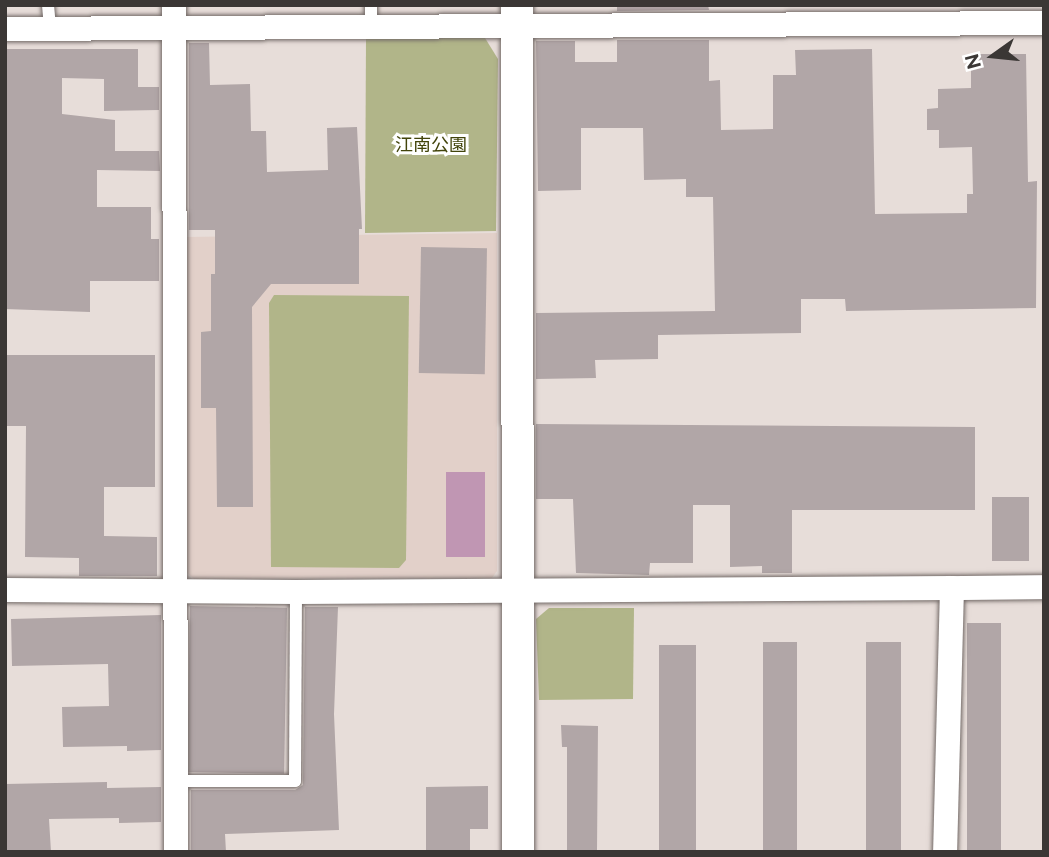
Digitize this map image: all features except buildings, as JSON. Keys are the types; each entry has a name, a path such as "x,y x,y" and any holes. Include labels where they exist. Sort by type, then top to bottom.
{"street":[{"path":"5,29 49,17 981,14 1044,23"},
{"path":"174,17 176,852"},
{"path":"517,17 518,852"},
{"path":"5,590 296,592 1044,587"},
{"path":"945,852 952,588"}],"lane":[{"path":"176,781 295,781 296,592"}],"shaded area":[{"path":"497,233 497,571 492,578 194,579 186,572 186,237"},
{"path":"446,472 485,472 485,557 446,557"}],"green space":[{"name":"江南公園","path":"366,38 485,38 498,59 496,231 365,233"},
{"path":"274,295 409,296 406,560 399,568 271,567 269,303"},
{"path":"549,608 634,608 633,699 539,700 536,619"}]}
